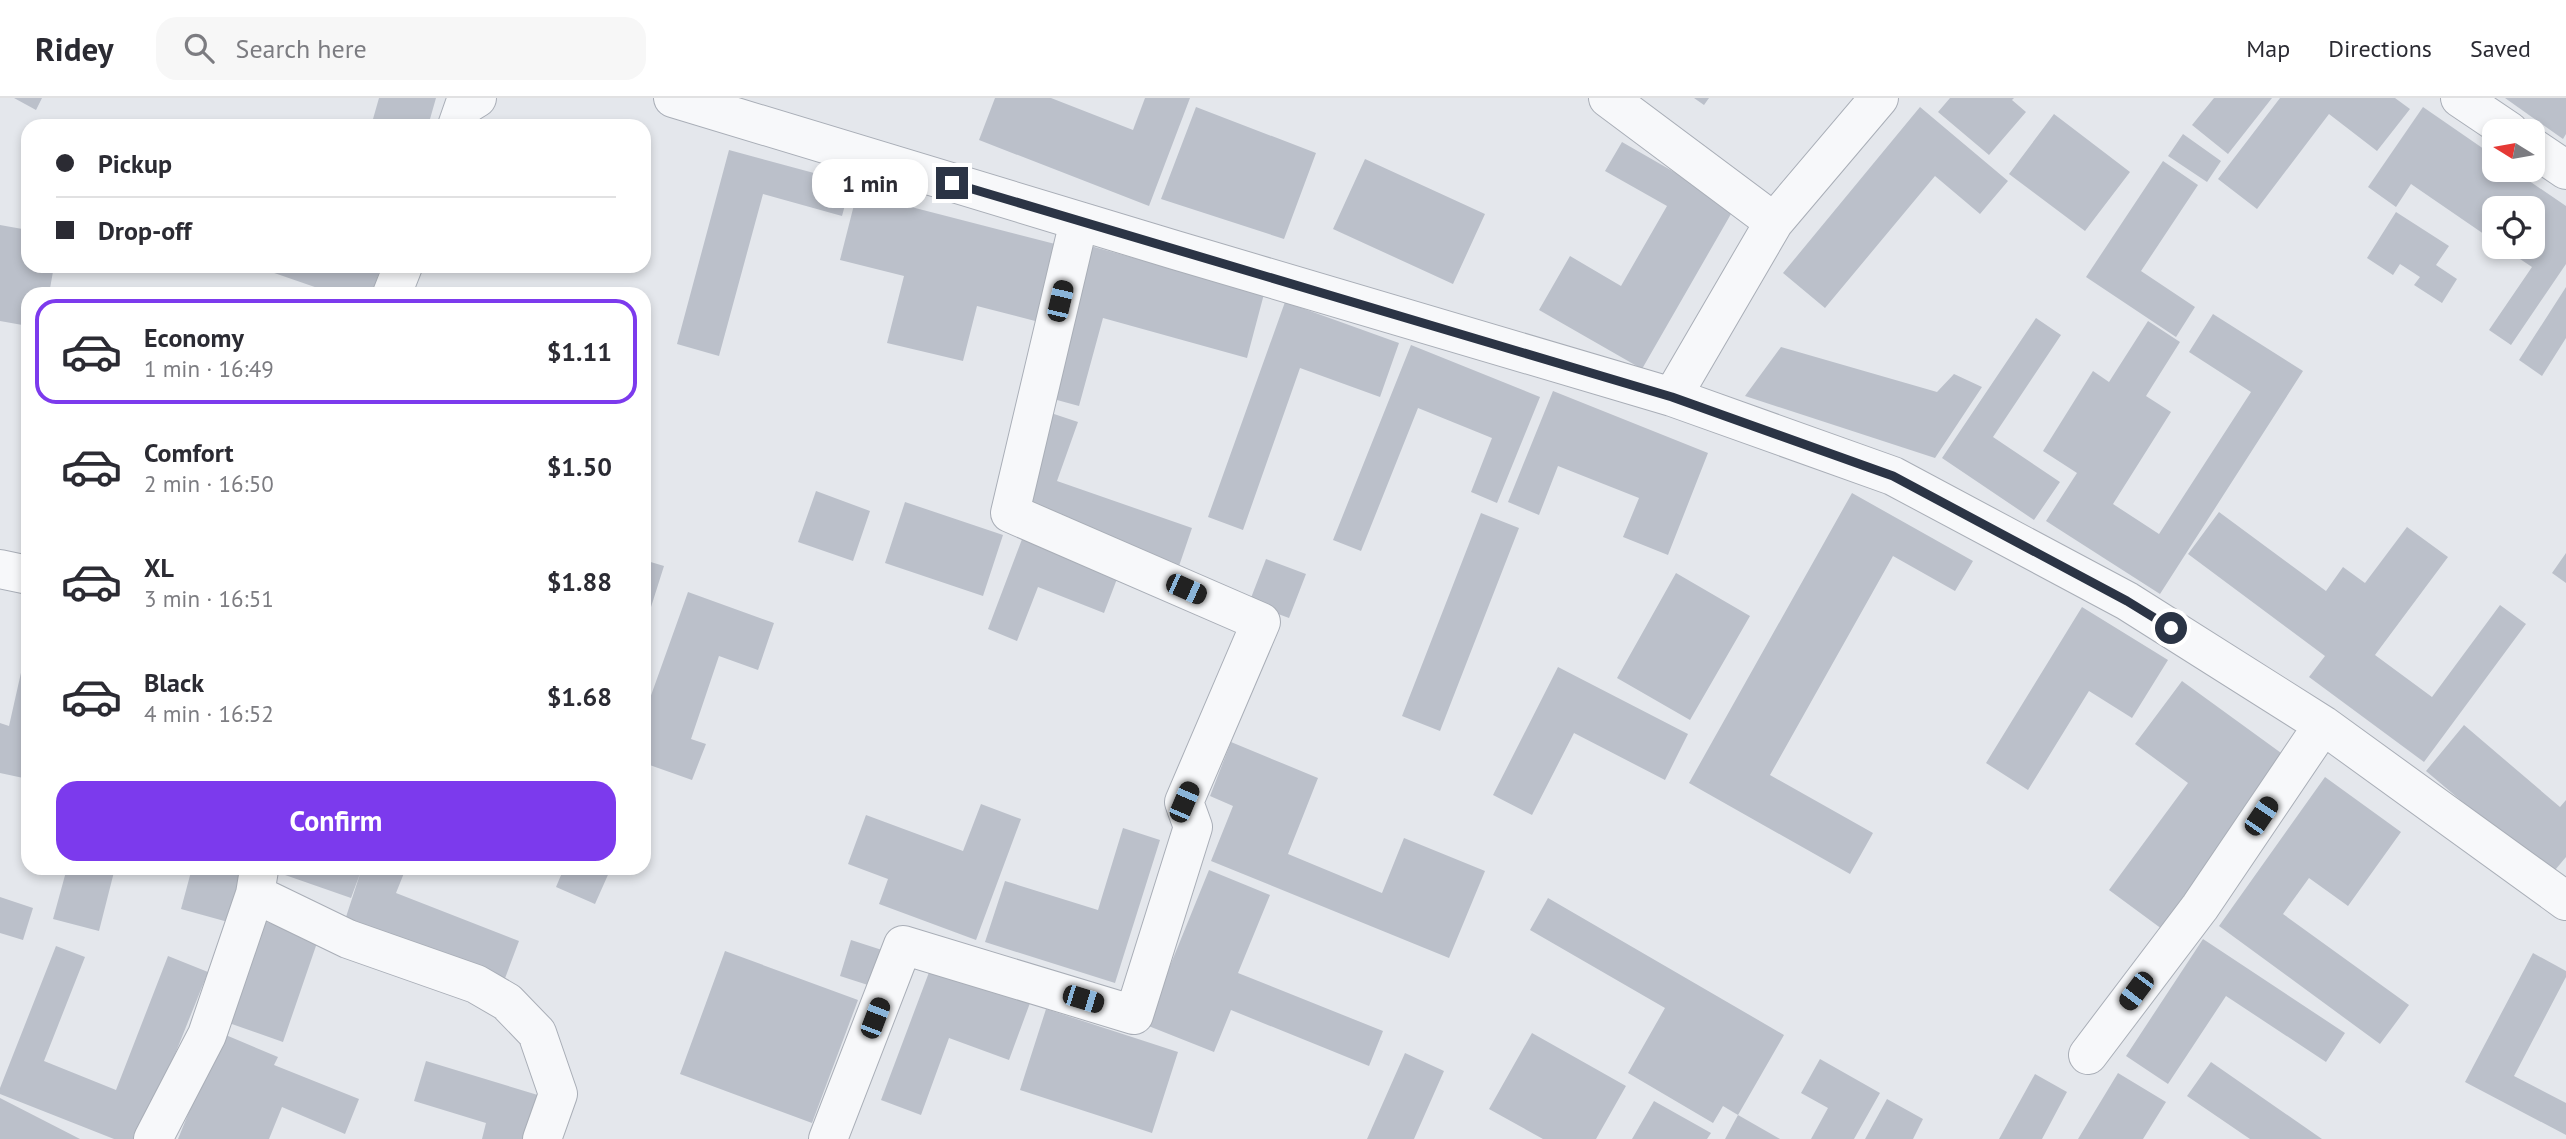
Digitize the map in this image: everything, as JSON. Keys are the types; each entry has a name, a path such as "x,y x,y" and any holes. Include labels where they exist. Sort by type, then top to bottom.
{"street":[{"path":"459,119 464,106 477,98"},
{"path":"673,98 1672,397 1893,476 2127,601 2323,725 2566,901"},
{"path":"1608,98 1774,222"},
{"path":"1672,397 1774,222 1879,98"},
{"path":"2460,98 2491,119"},
{"path":"2545,156 2566,170"},
{"path":"828,1139 904,945 1134,1015 1193,827 1184,802 1261,622 1010,513 1079,221"},
{"path":"0,569 21,574"},
{"path":"2088,1055 2200,907 2323,725"},
{"path":"153,1139 207,1035 257,881 348,939 476,984 507,1002 537,1033 558,1094 542,1139"}],"building":[{"path":"14,98 42,98 36,110"},
{"path":"379,98 436,98 430,119 373,119"},
{"path":"995,98 1051,98 1133,130 1145,98 1190,98 1149,206 979,140"},
{"path":"1694,98 1709,98 1704,105"},
{"path":"1950,98 2014,98 2012,100 2026,112 1989,155 1938,112"},
{"path":"2214,98 2272,98 2228,154 2192,125"},
{"path":"2280,98 2395,98 2410,109 2377,151 2329,114 2257,209 2218,179"},
{"path":"2505,98 2566,98 2566,134 2563,139 2545,126 2545,119 2535,119"},
{"path":"1196,107 1316,153 1284,239 1161,199"},
{"path":"1920,107 2008,181 1980,214 1935,176 1825,308 1783,273"},
{"path":"2423,107 2482,148 2482,182 2531,182 2566,206 2566,264 2511,345 2489,330 2532,267 2520,259 2545,259 2545,196 2482,196 2482,233 2411,184 2396,207 2368,187"},
{"path":"2054,114 2130,172 2085,231 2009,174"},
{"path":"2183,134 2221,161 2207,182 2168,156"},
{"path":"1622,142 1735,207 1642,369 1539,310 1570,256 1621,286 1667,206 1605,171"},
{"path":"729,150 851,183 842,216 763,194 719,356 677,344"},
{"path":"1365,159 1485,214 1453,284 1333,229"},
{"path":"2163,161 2198,185 2141,271 2195,307 2176,337 2086,277"},
{"path":"857,193 1059,245 1039,322 977,306 963,361 887,343 904,276 840,260"},
{"path":"2396,212 2449,246 2436,265 2457,279 2442,303 2414,285 2420,277 2400,264 2393,275 2367,258"},
{"path":"0,225 21,229 21,273 53,273 50,287 21,287 21,325 0,321"},
{"path":"1087,245 1264,294 1247,358 1103,318 1079,406 1046,397"},
{"path":"274,273 379,273 374,287 315,287"},
{"path":"2566,287 2566,338 2542,376 2519,360"},
{"path":"1285,302 1399,343 1380,397 1300,368 1243,530 1208,517"},
{"path":"2213,314 2303,371 2160,594 2046,521 2077,473 2043,451 2093,371 2109,382 2148,321 2180,342 2146,396 2171,412 2113,504 2159,534 2251,392 2189,352"},
{"path":"2036,318 2061,335 1993,437 2060,482 2034,520 1942,458"},
{"path":"1411,345 1540,397 1497,503 1471,492 1492,438 1418,408 1361,551 1333,540"},
{"path":"1781,347 1937,392 1954,374 1982,387 1935,458 1745,396"},
{"path":"1553,391 1708,453 1668,555 1623,537 1639,498 1558,466 1539,515 1508,502"},
{"path":"1051,413 1078,422 1057,481 1192,528 1178,569 1022,498"},
{"path":"816,491 870,511 853,561 798,542"},
{"path":"1852,493 1973,561 1955,591 1893,556 1770,775 1873,833 1850,874 1689,783"},
{"path":"905,502 1003,535 983,596 885,563"},
{"path":"2219,512 2326,591 2343,567 2365,583 2407,527 2448,557 2375,655 2432,697 2500,605 2526,624 2424,762 2309,677 2325,656 2188,554"},
{"path":"1481,513 1519,528 1440,731 1402,716"},
{"path":"1024,534 1120,571 1104,613 1038,587 1017,641 988,629"},
{"path":"2566,553 2566,583 2552,573"},
{"path":"1266,559 1306,574 1289,618 1249,603"},
{"path":"651,562 664,566 651,607"},
{"path":"1676,573 1750,616 1690,720 1617,678"},
{"path":"688,592 774,623 758,670 719,656 691,739 706,744 692,780 651,765 651,695"},
{"path":"2082,607 2168,660 2132,718 2089,691 2028,790 1986,763"},
{"path":"1558,667 1688,734 1665,780 1574,733 1532,815 1493,795"},
{"path":"21,673 21,778 0,773 0,723 9,726"},
{"path":"2182,681 2292,761 2166,932 2109,890 2188,783 2135,744"},
{"path":"2464,725 2560,807 2566,800 2566,857 2550,876 2426,771"},
{"path":"1231,742 1318,778 1288,854 1382,893 1404,838 1485,871 1449,958 1211,861 1233,806 1210,796"},
{"path":"2325,777 2401,832 2348,906 2309,878 2283,914 2409,1005 2380,1044 2219,926"},
{"path":"981,804 1021,819 976,940 879,904 888,879 848,864 866,815 963,851"},
{"path":"1123,828 1160,840 1115,983 985,942 1005,881 1098,910"},
{"path":"1209,870 1270,895 1238,973 1383,1031 1369,1066 1231,1010 1214,1052 1146,1025"},
{"path":"65,875 113,875 99,931 53,919"},
{"path":"190,875 240,875 228,922 181,909"},
{"path":"285,875 360,875 351,898"},
{"path":"360,875 403,875 396,893 519,941 504,981 345,920"},
{"path":"561,875 608,875 595,904 556,887"},
{"path":"0,897 33,908 23,940 0,933"},
{"path":"1548,898 1784,1035 1738,1115 1723,1106 1713,1123 1628,1073 1665,1008 1530,930"},
{"path":"264,921 318,940 283,1042 229,1023"},
{"path":"2203,939 2345,1033 2326,1062 2226,996 2168,1084 2126,1056"},
{"path":"851,940 882,950 871,986 840,976"},
{"path":"56,946 85,957 44,1061 116,1090 168,956 208,972 141,1139 114,1139 0,1094 0,1088"},
{"path":"725,951 858,1000 812,1123 680,1074"},
{"path":"2533,953 2566,971 2566,977 2514,1076 2566,1103 2566,1135 2465,1082"},
{"path":"931,967 1030,1003 1009,1060 949,1038 921,1115 881,1100"},
{"path":"1046,1009 1178,1052 1152,1133 1020,1090"},
{"path":"221,1033 278,1057 274,1065 359,1099 345,1134 282,1107 269,1139 178,1139"},
{"path":"1532,1033 1626,1086 1596,1139 1543,1139 1489,1109"},
{"path":"1405,1053 1444,1071 1414,1139 1367,1139"},
{"path":"1820,1059 1880,1093 1854,1139 1811,1139 1828,1108 1801,1093"},
{"path":"426,1061 541,1096 528,1139 482,1139 486,1123 414,1101"},
{"path":"2211,1062 2322,1139 2250,1139 2187,1096"},
{"path":"2118,1073 2166,1102 2143,1139 2078,1139"},
{"path":"2035,1074 2067,1092 2042,1139 1999,1139"},
{"path":"0,1098 80,1139 0,1139"},
{"path":"1887,1099 1923,1119 1913,1139 1865,1139"},
{"path":"1654,1101 1711,1133 1707,1139 1632,1139"},
{"path":"1738,1115 1780,1139 1725,1139"}],"route":[{"path":"952,183 1672,397 1893,476 2127,601 2171,628"}]}
